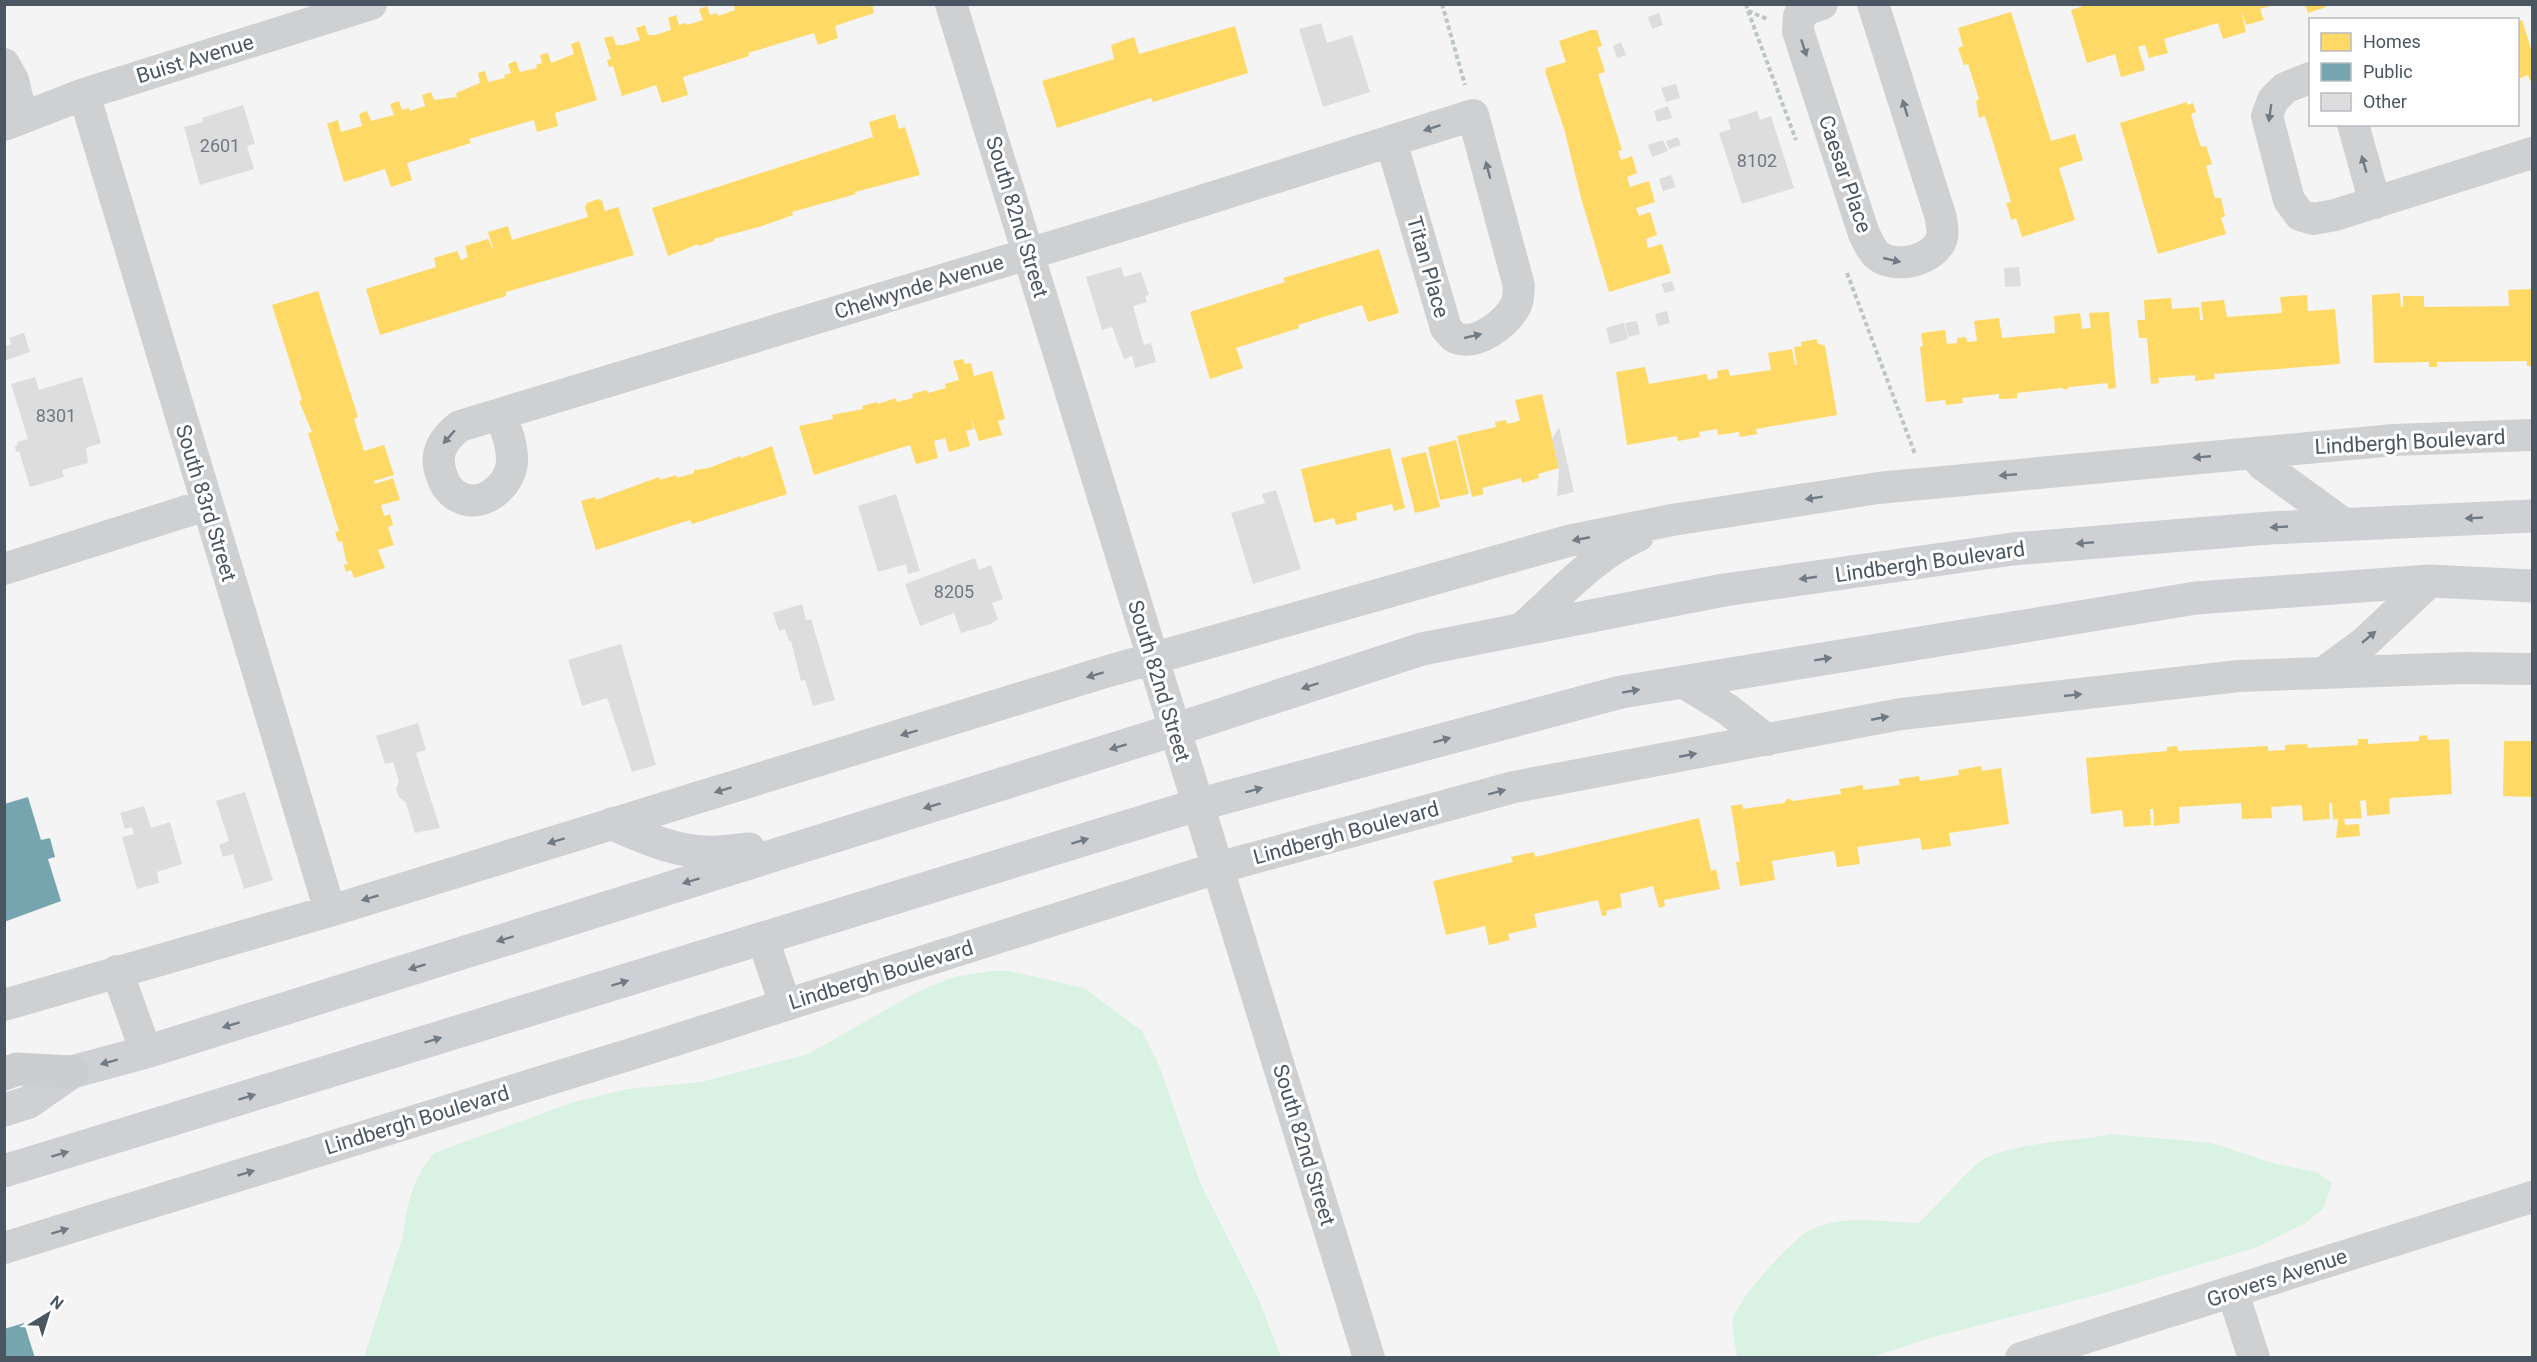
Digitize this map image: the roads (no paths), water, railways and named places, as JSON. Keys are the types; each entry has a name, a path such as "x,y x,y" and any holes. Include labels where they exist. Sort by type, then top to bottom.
{"main road":[{"name":"Lindbergh Boulevard","path":"4,1110 29,1102 72,1072 146,1052 807,845 1174,730 1422,649 1724,590 2013,549 2270,528 2532,516"},
{"path":"4,1171 1197,805 1621,692 2196,598 2430,581 2532,586"},
{"path":"612,824 665,846 705,853 807,845"},
{"path":"4,1074 17,1070 72,1072"}],"street":[{"name":"Buist Avenue","path":"4,64 13,80 13,122 84,94 370,4"},
{"name":"South 82nd Street","path":"951,4 1151,659 1369,1358"},
{"name":"Caesar Place","path":"1822,4 1808,9 1800,16 1798,31 1864,234 1876,255 1887,261 1900,263 1919,259 1934,250 1942,237 1941,218 1873,4"},
{"path":"2309,78 2285,88 2273,100 2267,116 2289,200 2300,215 2313,219 2375,203 2532,153"},
{"name":"South 83rd Street","path":"84,94 206,505 330,910"},
{"name":"Chelwynde Avenue","path":"501,414 1473,115"},
{"name":"Titan Place","path":"1391,141 1446,328 1455,338 1466,339 1484,334 1503,323 1511,314 1518,303 1519,286 1473,115"},
{"path":"2354,126 2375,203"},
{"name":"Lindbergh Boulevard","path":"4,1005 330,910 1151,659 1568,541 1672,520 1878,488 2394,440 2532,435"},
{"path":"2253,453 2263,465 2344,524"},
{"path":"4,569 206,505"},
{"name":"Lindbergh Boulevard","path":"1520,630 1591,564 1624,542 1672,520"},
{"path":"2323,673 2372,636 2430,581"},
{"name":"Lindbergh Boulevard","path":"4,1248 1217,868 1514,787 1901,714 2239,676 2464,668 2532,669"},
{"path":"1683,682 1727,709 1767,740"},
{"path":"763,939 785,1004"},
{"path":"117,971 146,1052"},
{"name":"Grovers Avenue","path":"2021,1358 2532,1197"},
{"path":"2233,1293 2254,1358"}]}
